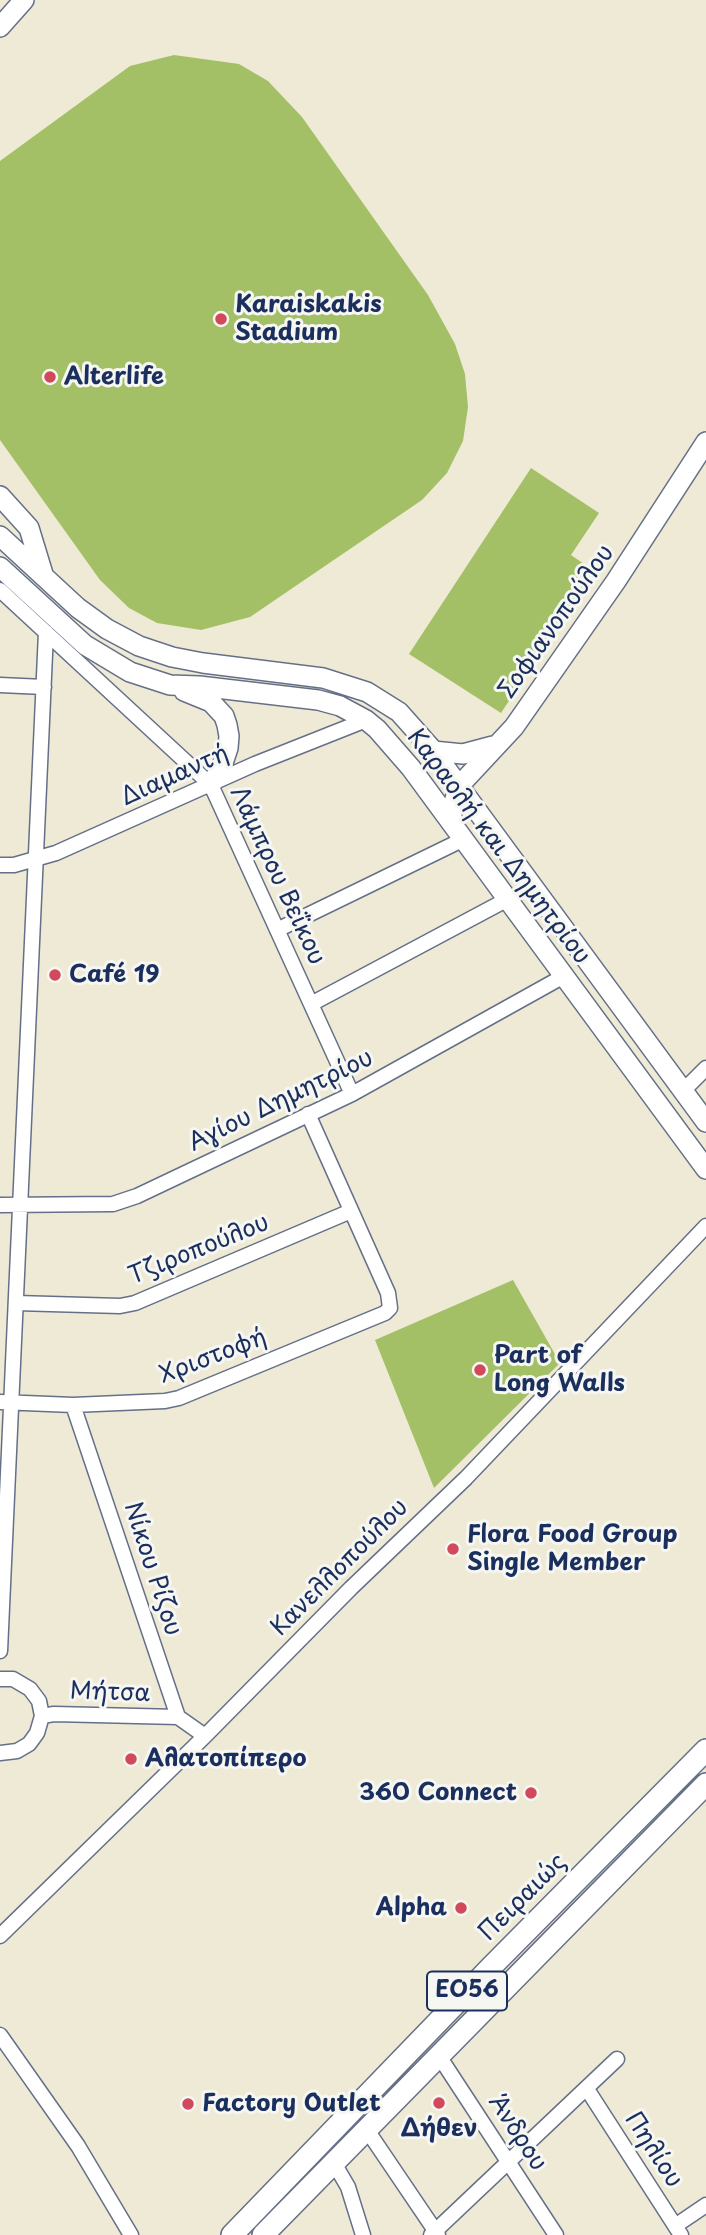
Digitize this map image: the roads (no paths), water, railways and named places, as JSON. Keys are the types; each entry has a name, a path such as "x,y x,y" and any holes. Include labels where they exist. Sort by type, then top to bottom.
{"main road":[{"path":"0,27 24,0"},
{"name":"Σοφιανοπούλου","path":"459,786 513,727 616,581 706,442"},
{"path":"0,496 29,528 43,575"},
{"name":"Καραολή και Δημητρίου","path":"0,536 78,608 107,629 155,652 204,663 323,678 367,692 399,712 433,751 706,1122"},
{"name":"Καραολή και Δημητρίου","path":"4,578 94,652 130,672 170,685 318,700 340,706 366,720 396,748 706,1169"},
{"path":"170,685 211,702 224,716 229,736 228,748 211,785"},
{"path":"433,751 463,754 482,751 497,744"},
{"path":"459,786 451,812 459,833"},
{"name":"Πειραιώς","path":"232,2235 706,1750"},
{"name":"Πειραιώς","path":"263,2235 706,1784"}],"street":[{"name":"Λάμπρου Βεΐκου","path":"4,578 46,632 211,785 352,1094"},
{"path":"0,1651 6,1402 16,1303 46,632"},
{"path":"0,685 44,687"},
{"name":"Διαμαντή","path":"0,865 56,853 255,764 366,720"},
{"path":"277,930 459,833"},
{"path":"311,1004 508,899"},
{"name":"Αγίου Δημητρίου","path":"0,1205 113,1204 125,1201 352,1094 564,976"},
{"path":"683,1091 706,1068"},
{"path":"308,1114 351,1211"},
{"name":"Τζιροπούλου","path":"16,1303 120,1306 135,1303 351,1211"},
{"name":"Χριστοφή","path":"6,1402 73,1405 154,1403 179,1398 378,1317 390,1308 388,1293 351,1211"},
{"name":"Κανελλοπούλου","path":"2,1928 205,1736 351,1588 466,1478 706,1226"},
{"name":"Νίκου Ρίζου","path":"73,1405 178,1717"},
{"path":"0,1679 18,1681 30,1689 39,1701 42,1716 37,1733 29,1744 17,1751 0,1753"},
{"name":"Μήτσα","path":"42,1716 178,1717"},
{"path":"178,1717 205,1736"},
{"path":"0,2035 78,2146 131,2235"},
{"name":"Άνδρου","path":"439,2056 556,2235"},
{"path":"367,2130 435,2234 617,2059"},
{"name":"Πηλίου","path":"587,2089 678,2231"},
{"path":"334,2163 348,2187 363,2235"},
{"path":"678,2231 706,2205"}],"place":[{"name":"Karaiskakis Stadium","path":"221,319"},
{"name":"Alterlife","path":"50,377"},
{"name":"Café 19","path":"55,975"},
{"name":"Part of Long Walls","path":"480,1370"},
{"name":"Flora Food Group Single Member","path":"453,1549"},
{"name":"Αλατοπίπερο","path":"131,1759"},
{"name":"360 Connect","path":"531,1793"},
{"name":"Alpha","path":"461,1908"},
{"name":"Δήθεν","path":"439,2103"},
{"name":"Factory Outlet","path":"188,2104"}]}
